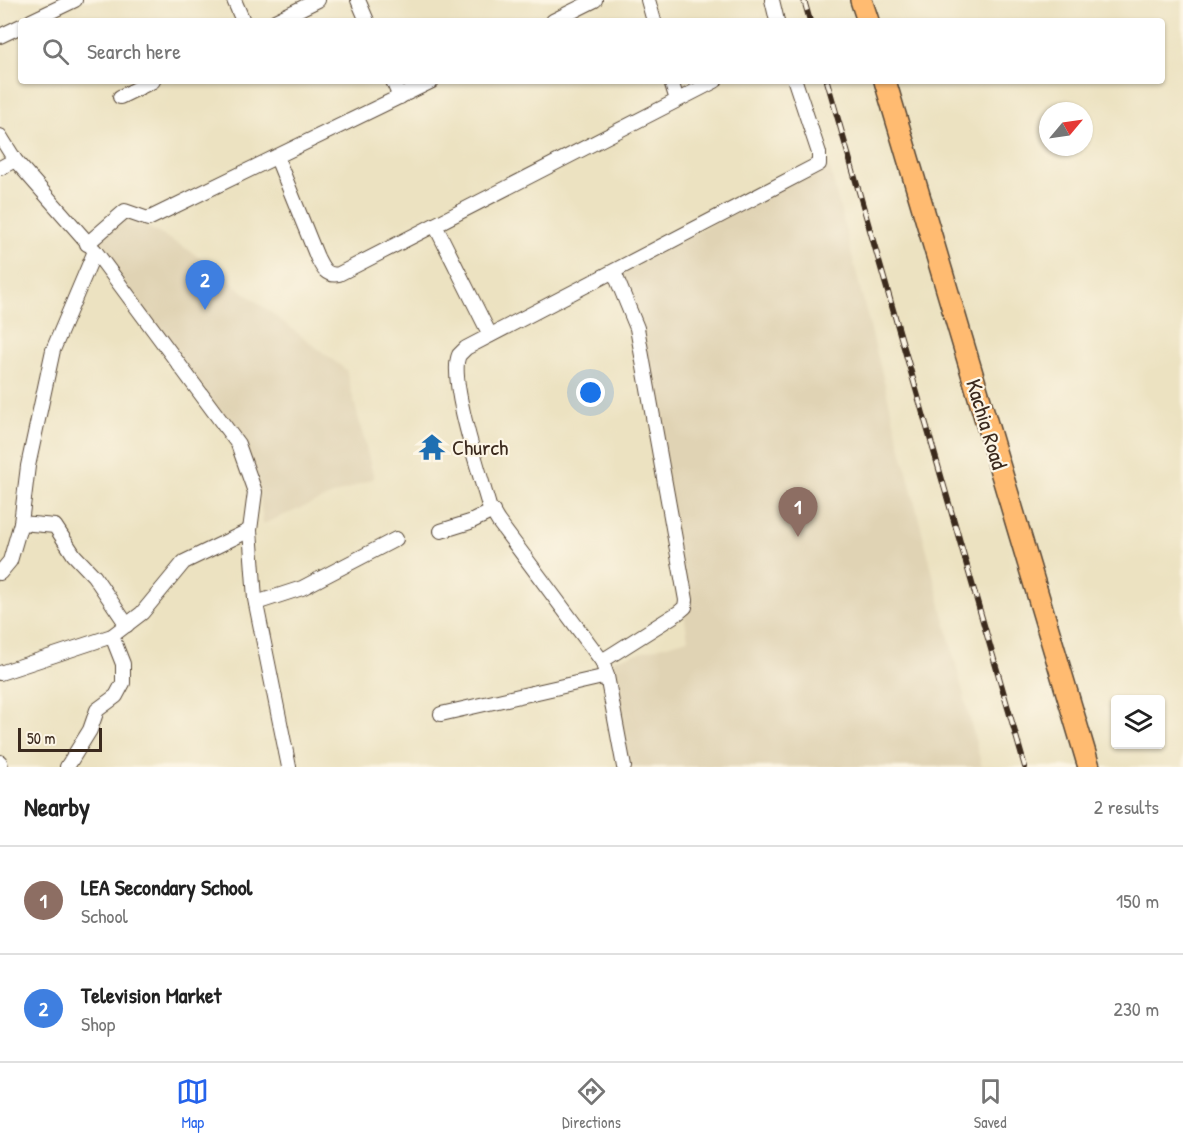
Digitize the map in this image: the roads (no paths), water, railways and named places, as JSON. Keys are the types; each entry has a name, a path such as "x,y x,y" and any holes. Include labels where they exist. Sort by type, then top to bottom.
{"main road":[{"path":"861,0 867,18"},
{"name":"Kachia Road","path":"886,84 1089,767"}],"street":[{"path":"37,18 75,0"},
{"path":"234,0 242,18"},
{"path":"281,18 318,0"},
{"path":"358,0 366,18"},
{"path":"559,18 595,0"},
{"path":"648,0 653,18"},
{"path":"772,0 776,18"},
{"path":"0,36 18,27"},
{"path":"120,97 147,84"},
{"path":"394,84 400,97"},
{"path":"0,573 10,561 21,523 28,466 53,350 91,247 125,212 148,219 426,84"},
{"path":"672,84 677,100"},
{"path":"277,158 317,257 325,272 332,276 709,84"},
{"path":"624,767 607,676 602,661 489,506 459,398 459,355 466,348 490,335 819,164 819,153 796,84"},
{"path":"0,136 15,160 91,247 238,444 255,492 250,530 256,603 289,767"},
{"path":"0,168 15,160"},
{"path":"435,225 490,335"},
{"path":"602,661 678,613 687,600 637,328 614,272"},
{"path":"441,531 470,522 493,511"},
{"path":"21,523 55,526 74,555 94,576 127,625"},
{"path":"0,673 112,636 142,614 184,562 250,530"},
{"path":"256,603 302,588 396,539"},
{"path":"67,767 90,730 97,710 116,696 123,683 123,663 112,636"},
{"path":"441,714 607,676"},
{"path":"0,762 1,767"}],"railway":[{"path":"804,0 809,18"},
{"path":"828,84 1025,767"}],"place":[{"name":"Television Market","path":"205,310"},
{"name":"Church","path":"432,447"},
{"name":"LEA Secondary School","path":"798,537"}]}
